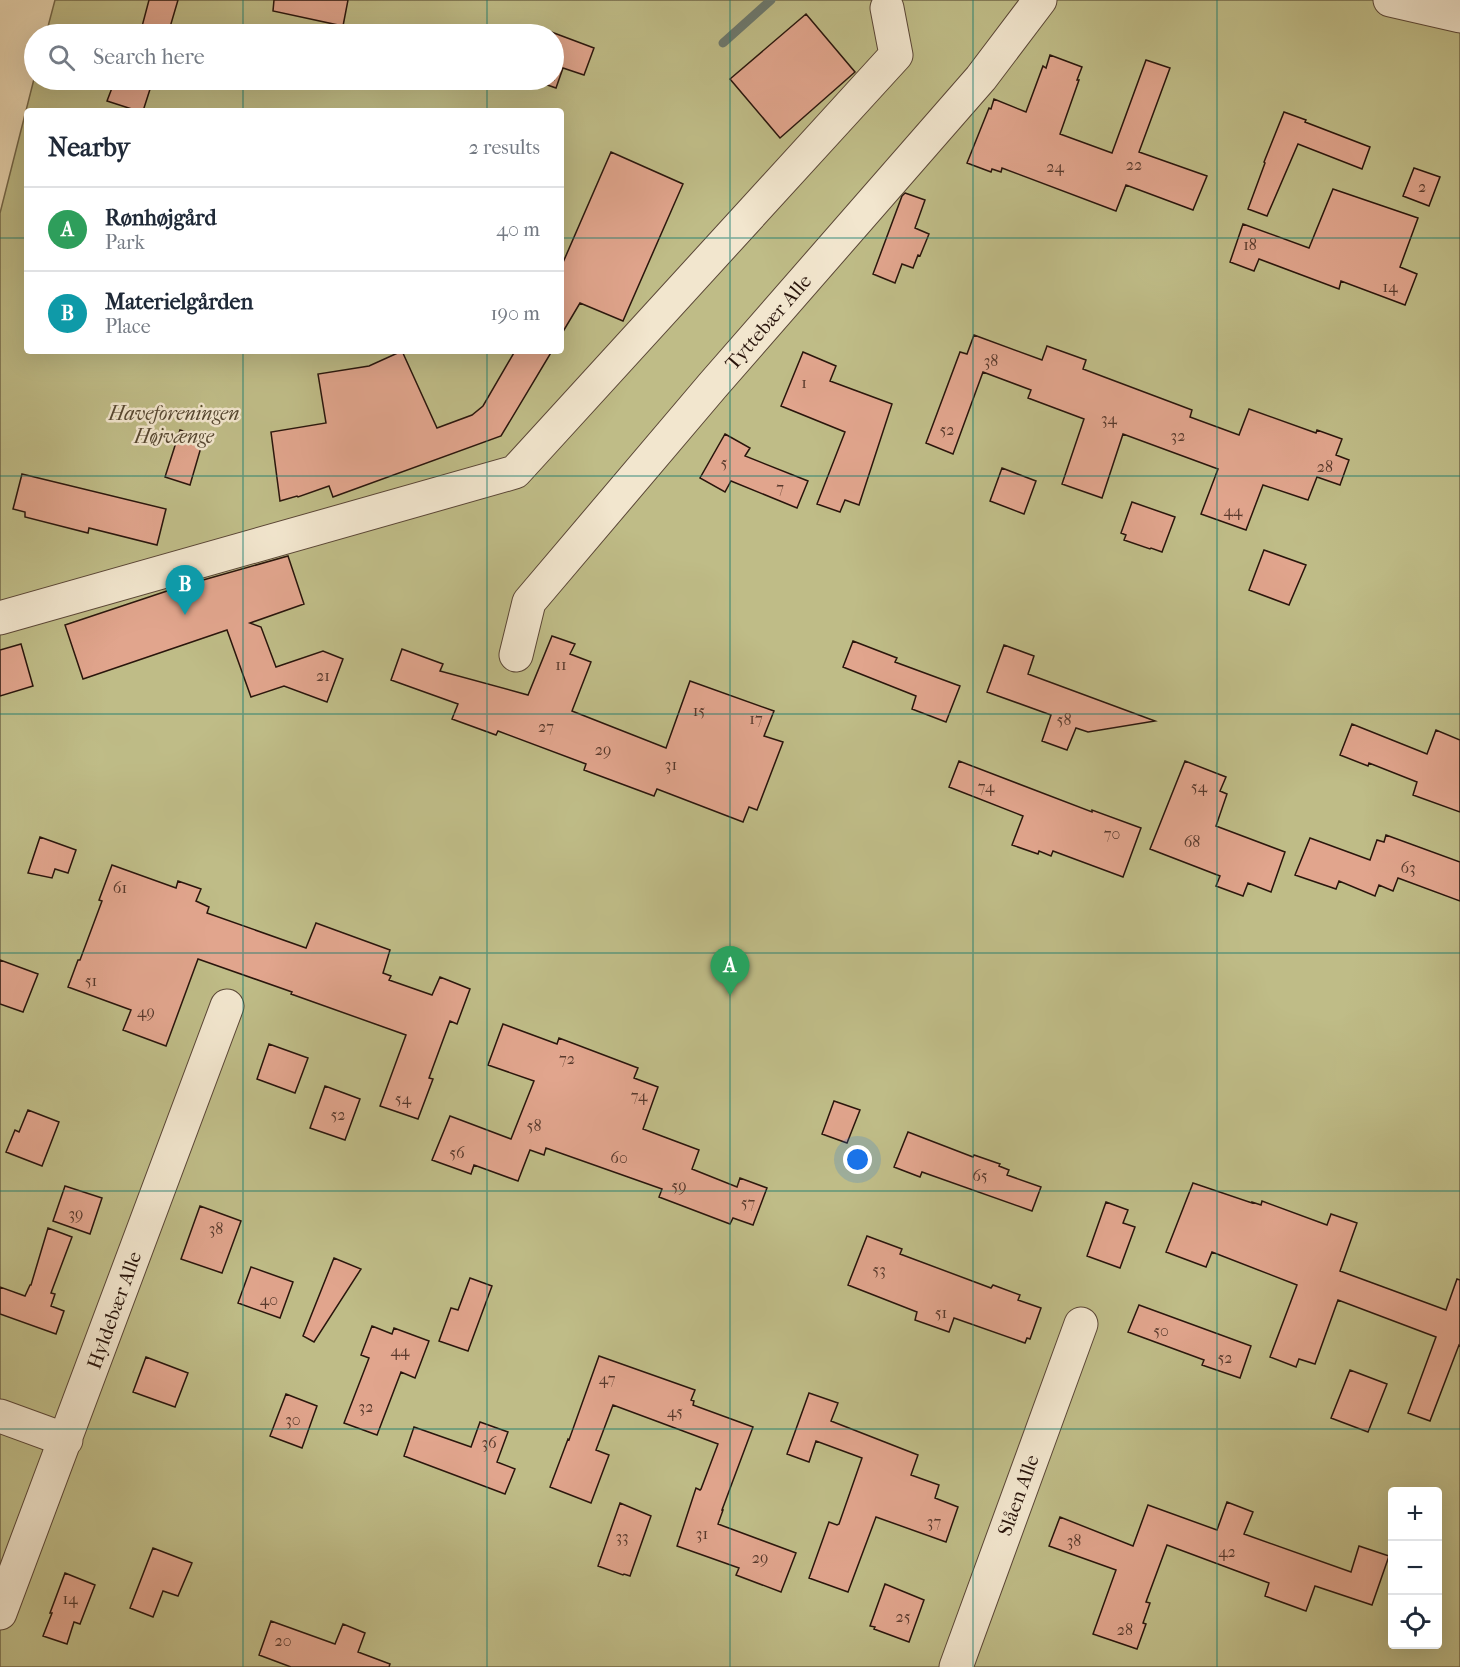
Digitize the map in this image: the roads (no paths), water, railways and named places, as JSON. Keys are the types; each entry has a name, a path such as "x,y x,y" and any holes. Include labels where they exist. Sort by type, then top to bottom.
{"street":[{"name":"Tyttebær Alle","path":"516,655 529,602 706,394 981,78 1040,0"},
{"path":"1390,0 1460,16"},
{"path":"0,618 515,472 896,55 887,8"},
{"name":"Hyldebær Alle","path":"0,1613 227,1006"},
{"name":"Slåen Alle","path":"956,1667 1081,1324"},
{"path":"0,1416 66,1440"}],"waterway":[{"path":"723,43 771,0"}],"place":[{"name":"Materielgården","path":"185,615"},
{"name":"Rønhøjgård","path":"730,996"}],"park label":[{"name":"Haveforeningen Højvænge","path":"174,424"}]}
